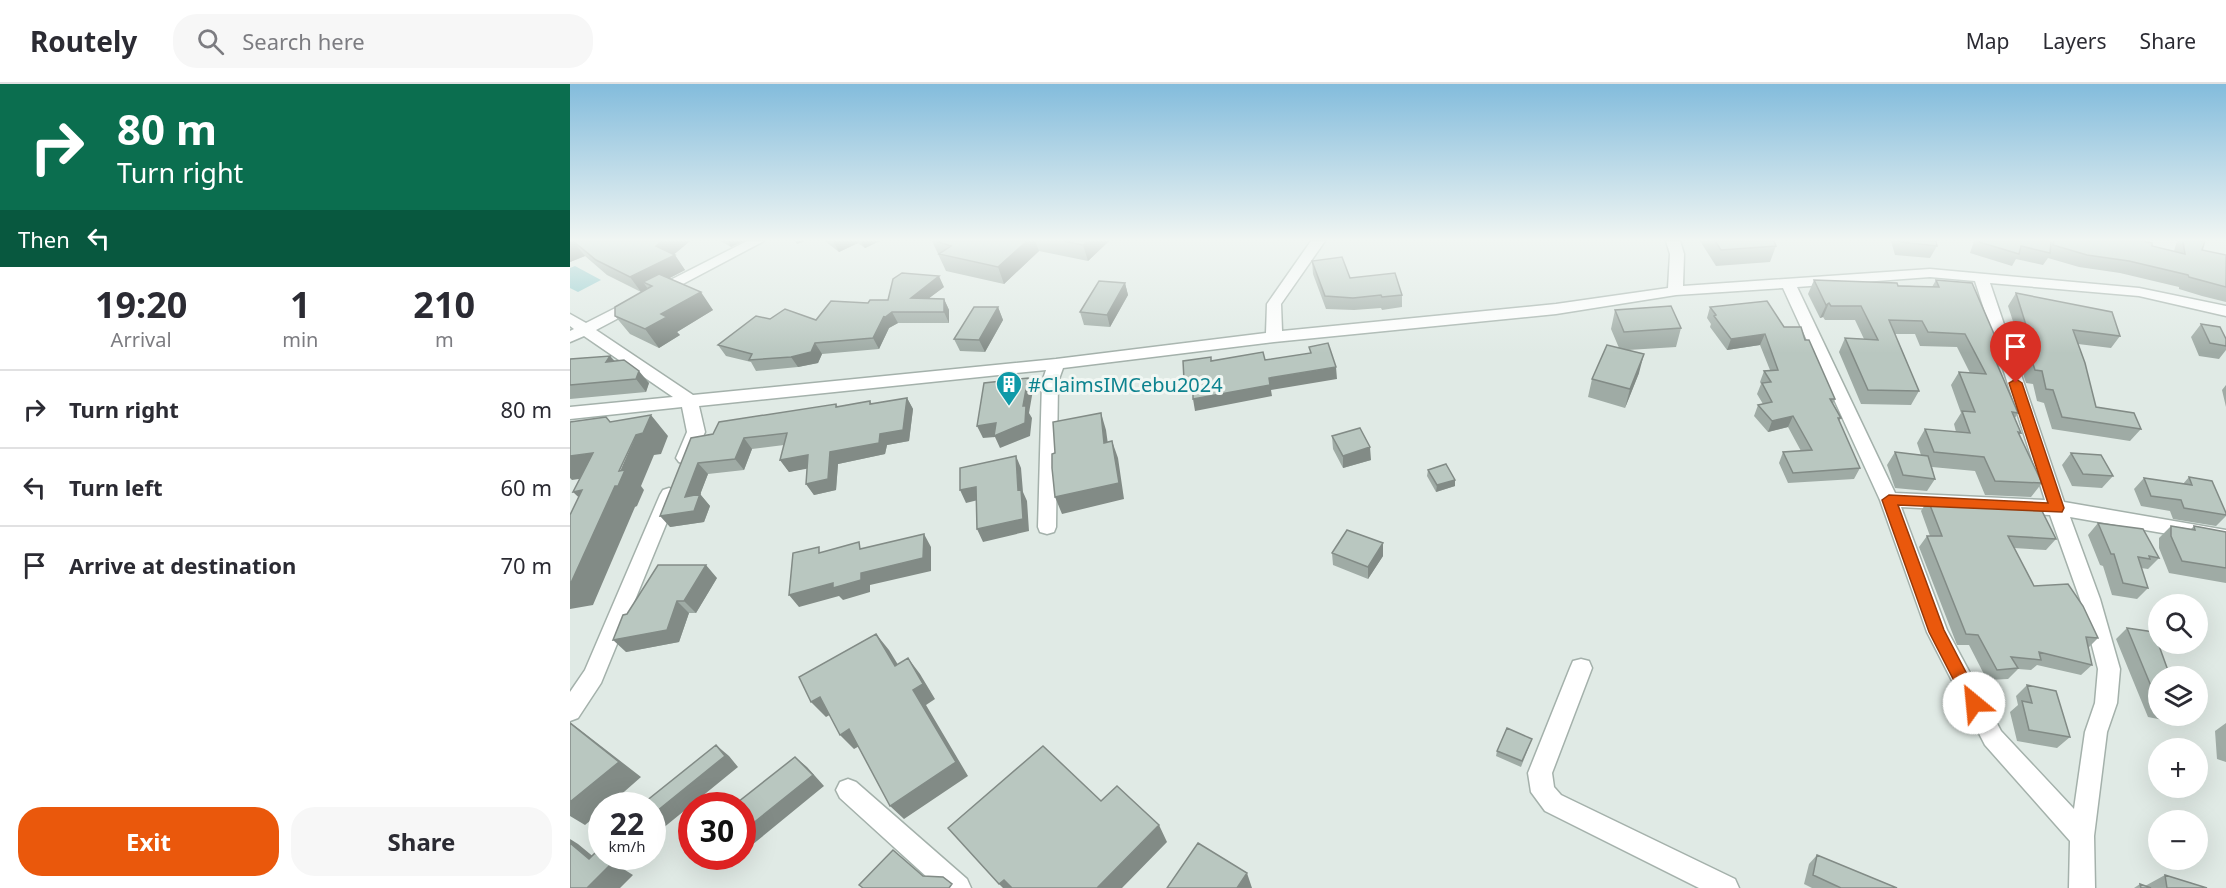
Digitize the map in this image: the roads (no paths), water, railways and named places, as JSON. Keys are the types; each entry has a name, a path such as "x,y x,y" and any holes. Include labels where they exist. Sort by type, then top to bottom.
{"street":[{"path":"570,337 684,279"},
{"path":"1274,337 1274,304 1292,279"},
{"path":"1674,279 1676,291"},
{"path":"570,413 1056,364 1274,337 1457,320 1676,291 1859,279"},
{"path":"1981,279 2057,508 2090,599 2109,669 2106,703 2096,732 2082,836 2082,888"},
{"path":"1987,279 2139,292 2226,311"},
{"path":"1788,284 1889,500 1937,632 1993,738 2082,836"},
{"path":"570,320 689,400 696,432 593,676 570,711"},
{"path":"1047,527 1050,382 1056,364"},
{"path":"1889,500 2057,508 2226,537"},
{"path":"1581,668 1540,773 1543,792 1553,803 1726,888"},
{"path":"848,790 958,888"}],"water":[{"path":"570,279 601,280 578,292 570,288"}],"place":[{"name":"#ClaimsIMCebu2024","path":"1009,407"}]}
